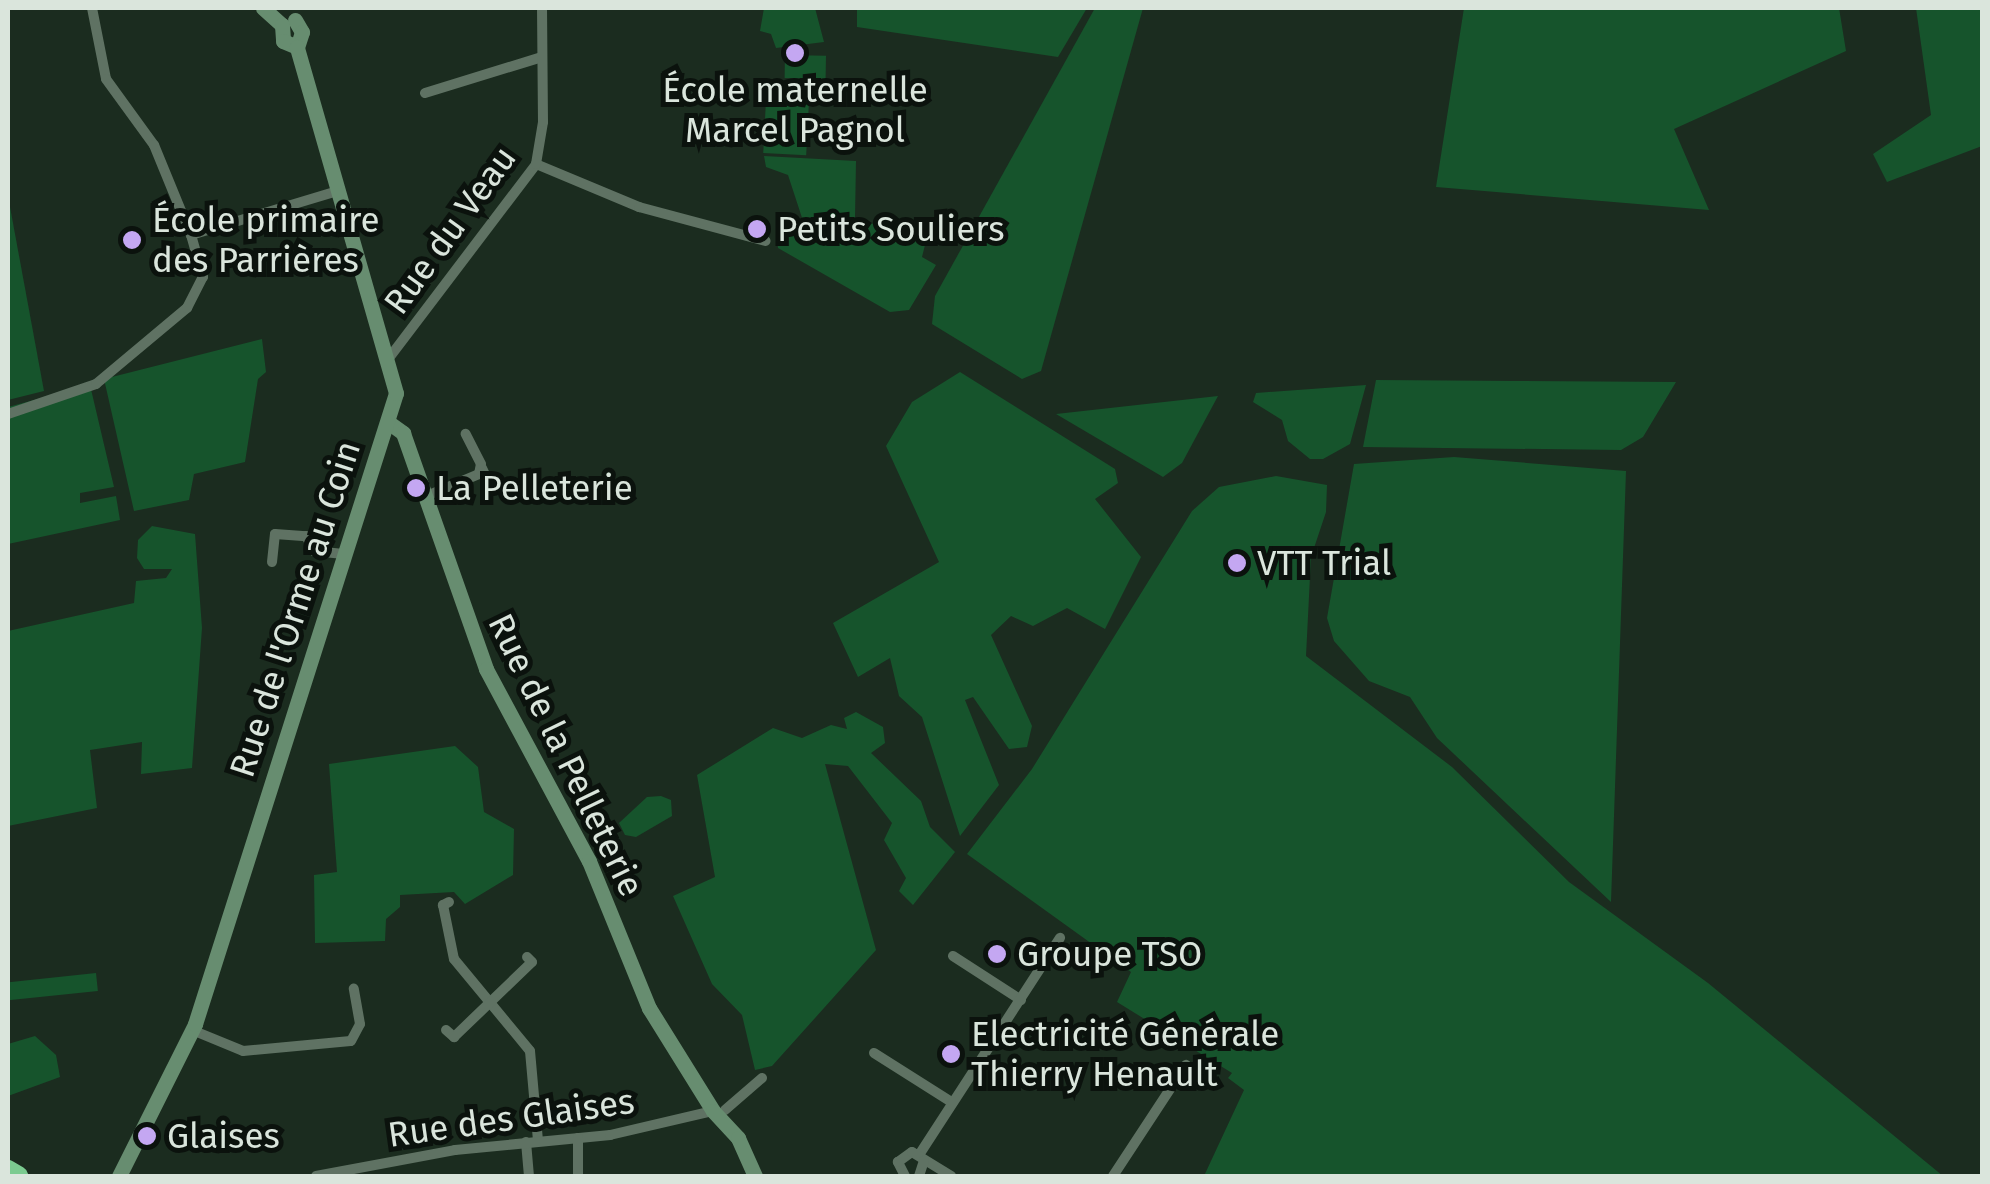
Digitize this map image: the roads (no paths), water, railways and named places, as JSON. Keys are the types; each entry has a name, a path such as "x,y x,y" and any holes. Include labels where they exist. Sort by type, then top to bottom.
{"highway":[{"path":"8,1170 18,1176"}],"main road":[{"path":"263,8 292,17"},
{"name":"Rue de l'Orme au Coin","path":"119,1176 192,1030 341,554 396,394 389,358 297,47 302,32 292,17"},
{"name":"Rue de la Pelleterie","path":"388,422 403,433 486,669 589,862 649,1008 716,1110 743,1129 754,1174"}],"street":[{"path":"8,414 96,384 187,308 203,277 192,236 154,145 106,78 92,8"},
{"name":"Rue du Veau","path":"389,358 536,164 542,8"},
{"path":"425,93 542,56"},
{"path":"536,164 638,207 766,241"},
{"path":"192,236 338,191"},
{"path":"466,434 492,489"},
{"path":"424,497 476,477 481,468"},
{"path":"272,562 275,534 306,536 314,551 341,554"},
{"path":"449,902 443,905 448,948 530,1051 530,1176"},
{"path":"918,1176 921,1158 953,1103 1060,938"},
{"path":"953,956 1021,1000"},
{"path":"446,1030 454,1037 532,962 526,957"},
{"path":"192,1030 243,1051 351,1041 360,1024 354,988"},
{"path":"874,1053 953,1103"},
{"path":"1113,1176 1186,1065"},
{"path":"716,1110 762,1078"},
{"name":"Rue des Glaises","path":"316,1176 532,1141 578,1138 716,1110"},
{"path":"578,1138 578,1176"},
{"path":"905,1176 900,1158 921,1158 951,1176"}],"place":[{"name":"École maternelle Marcel Pagnol","path":"795,53"},
{"name":"Petits Souliers","path":"757,229"},
{"name":"École primaire des Parrières","path":"132,240"},
{"name":"La Pelleterie","path":"416,488"},
{"name":"VTT Trial","path":"1237,563"},
{"name":"Groupe TSO","path":"997,954"},
{"name":"Electricité Générale Thierry Henault","path":"951,1054"},
{"name":"Glaises","path":"147,1136"}]}
